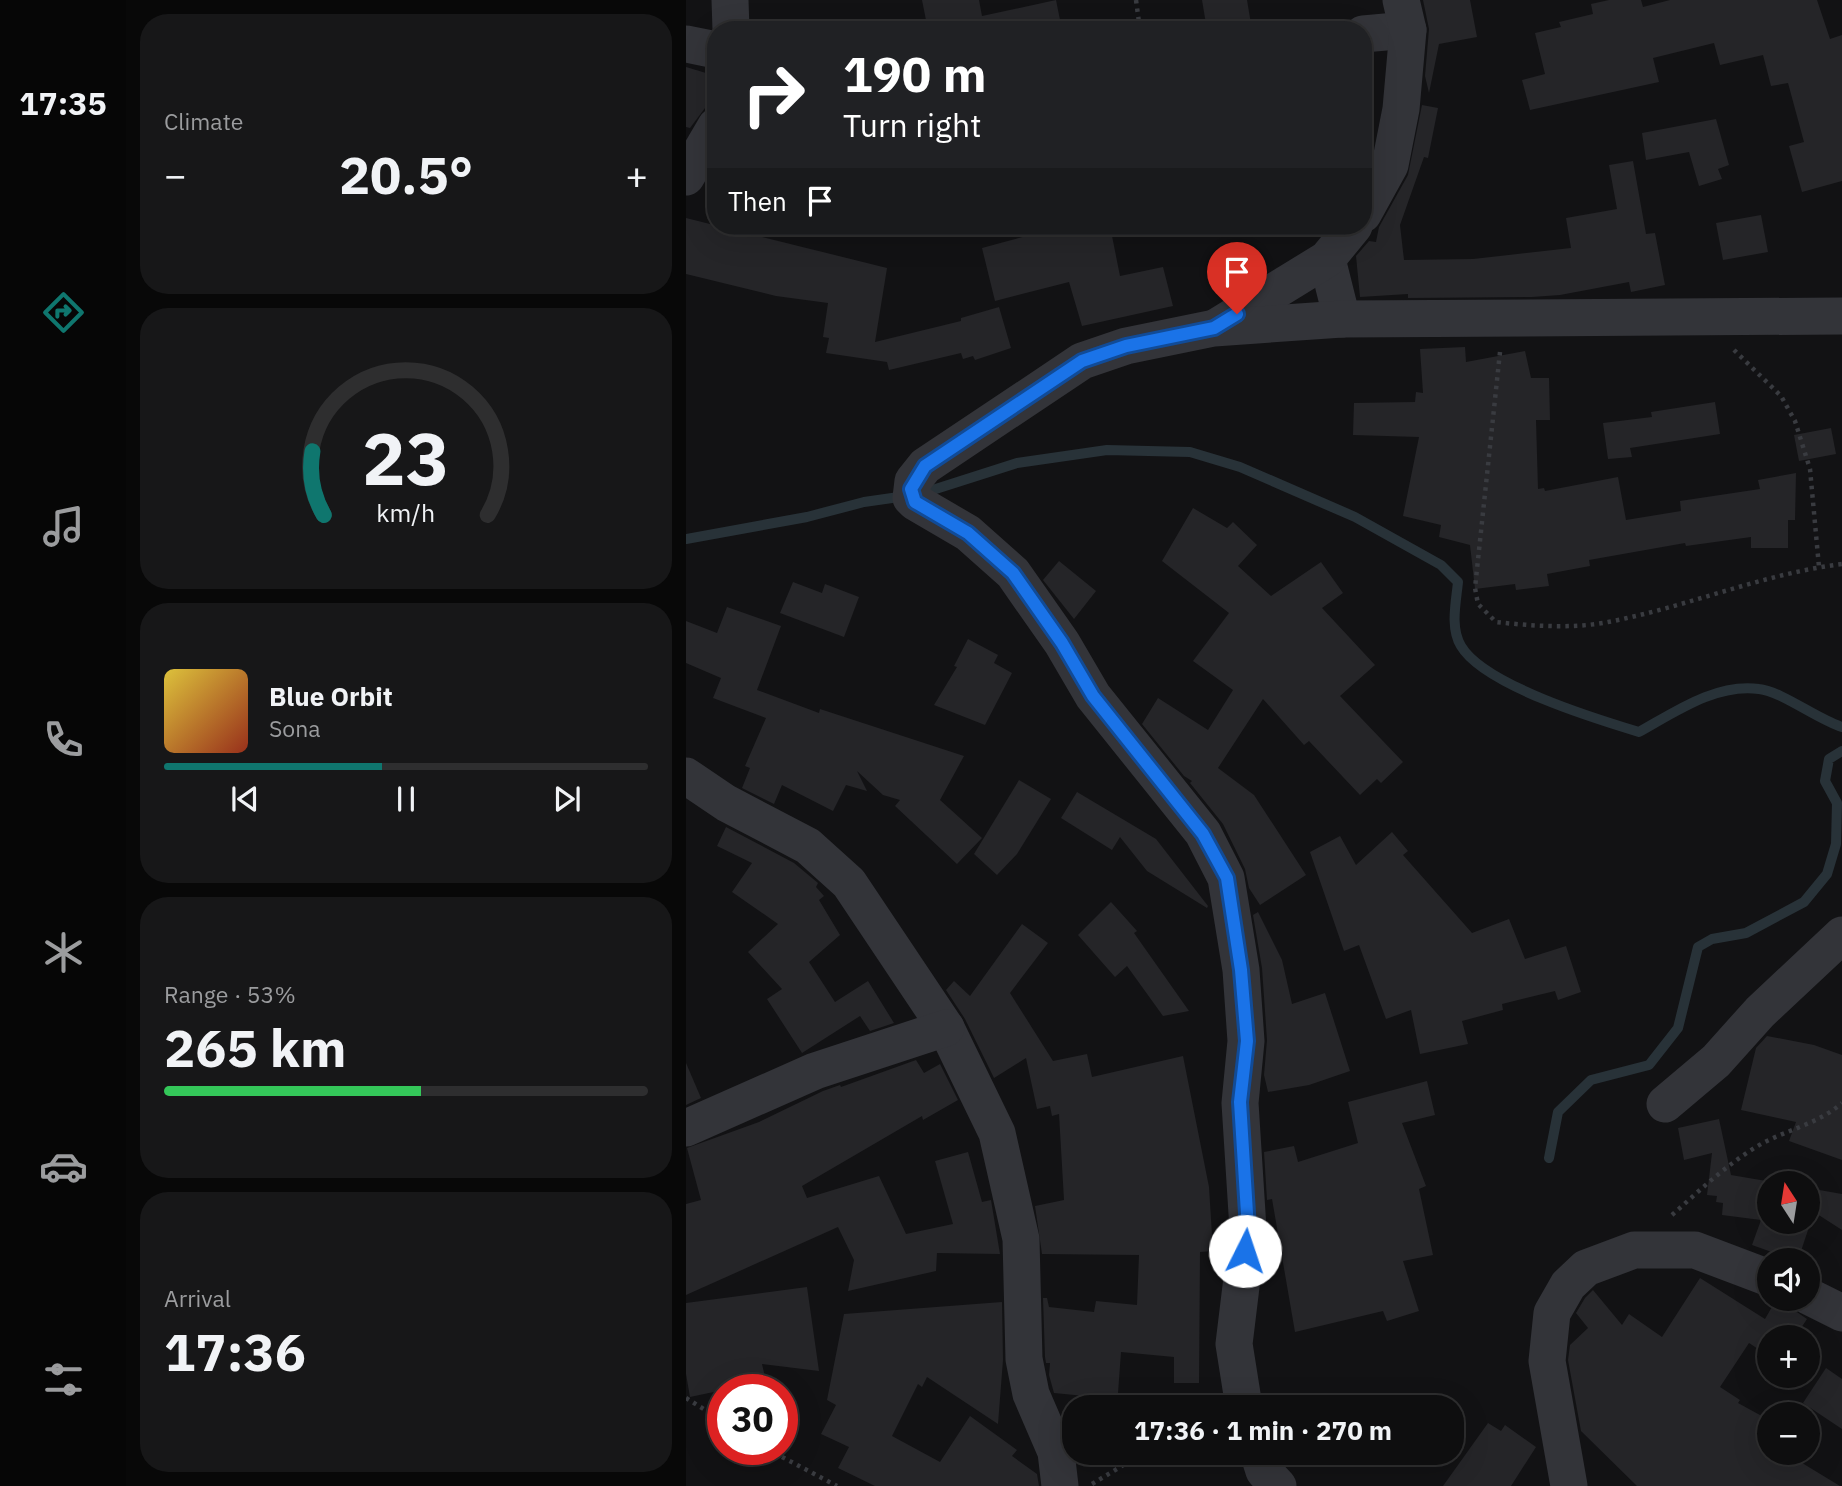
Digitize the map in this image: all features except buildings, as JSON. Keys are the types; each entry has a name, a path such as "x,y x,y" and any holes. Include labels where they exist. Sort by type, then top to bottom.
{"street":[{"path":"730,0 731,21"},
{"path":"1372,30 1405,15 1401,110 1390,165 1372,198"},
{"path":"686,44 707,48"},
{"path":"686,177 707,141"},
{"path":"1214,328 1327,258 1346,235"},
{"path":"1327,258 1342,319"},
{"path":"1242,1395 1234,1344 1248,1229 1240,1102 1247,1041 1241,970 1227,878 1203,834 1093,696 1062,643 1013,573 968,533 915,502 911,489 925,466 1082,361 1126,346 1214,328 1342,319 1842,316"},
{"path":"686,776 726,803 808,846 849,883 946,1028 979,1091 1003,1157 1021,1238 1024,1359 1031,1394 1056,1452 1060,1486"},
{"path":"1665,1104 1716,1061 1760,1012 1842,935"},
{"path":"686,1128 815,1071 946,1028"},
{"path":"1569,1486 1547,1361 1552,1313 1568,1285 1586,1268 1634,1250 1695,1250 1757,1273"},
{"path":"1820,1302 1842,1313"},
{"path":"1262,1465 1264,1471 1278,1486"}],"path":[{"path":"1136,0 1139,21"},
{"path":"1701,316 1781,396 1795,421 1810,469 1819,567"},
{"path":"1504,318 1475,588 1478,604 1496,622 1546,625 1607,623 1819,567 1842,565"},
{"path":"1634,1250 1717,1174 1756,1147 1819,1120 1842,1103"},
{"path":"686,1398 707,1411"},
{"path":"797,1465 837,1486"},
{"path":"1088,1486 1123,1465"}],"waterway":[{"path":"920,494 1017,463 1107,450 1190,452 1240,467 1355,517 1441,565 1458,582 1455,623 1461,646 1473,660 1492,674 1542,699 1639,732 1681,708 1712,695 1727,690 1759,689 1778,695 1842,727"},
{"path":"686,539 807,517 864,502 906,496"},
{"path":"1549,1158 1558,1112 1591,1080 1649,1065 1678,1028 1698,947 1712,939 1746,933 1804,902 1827,874 1836,844 1837,803 1825,781 1829,759 1842,751"}],"route":[{"path":"1237,314 1214,328 1126,346 1082,361 925,466 913,481 911,498 933,515 968,533 1013,573 1062,643 1093,696 1203,834 1227,878 1241,970 1247,1041 1240,1102 1248,1229 1245,1251"}]}
